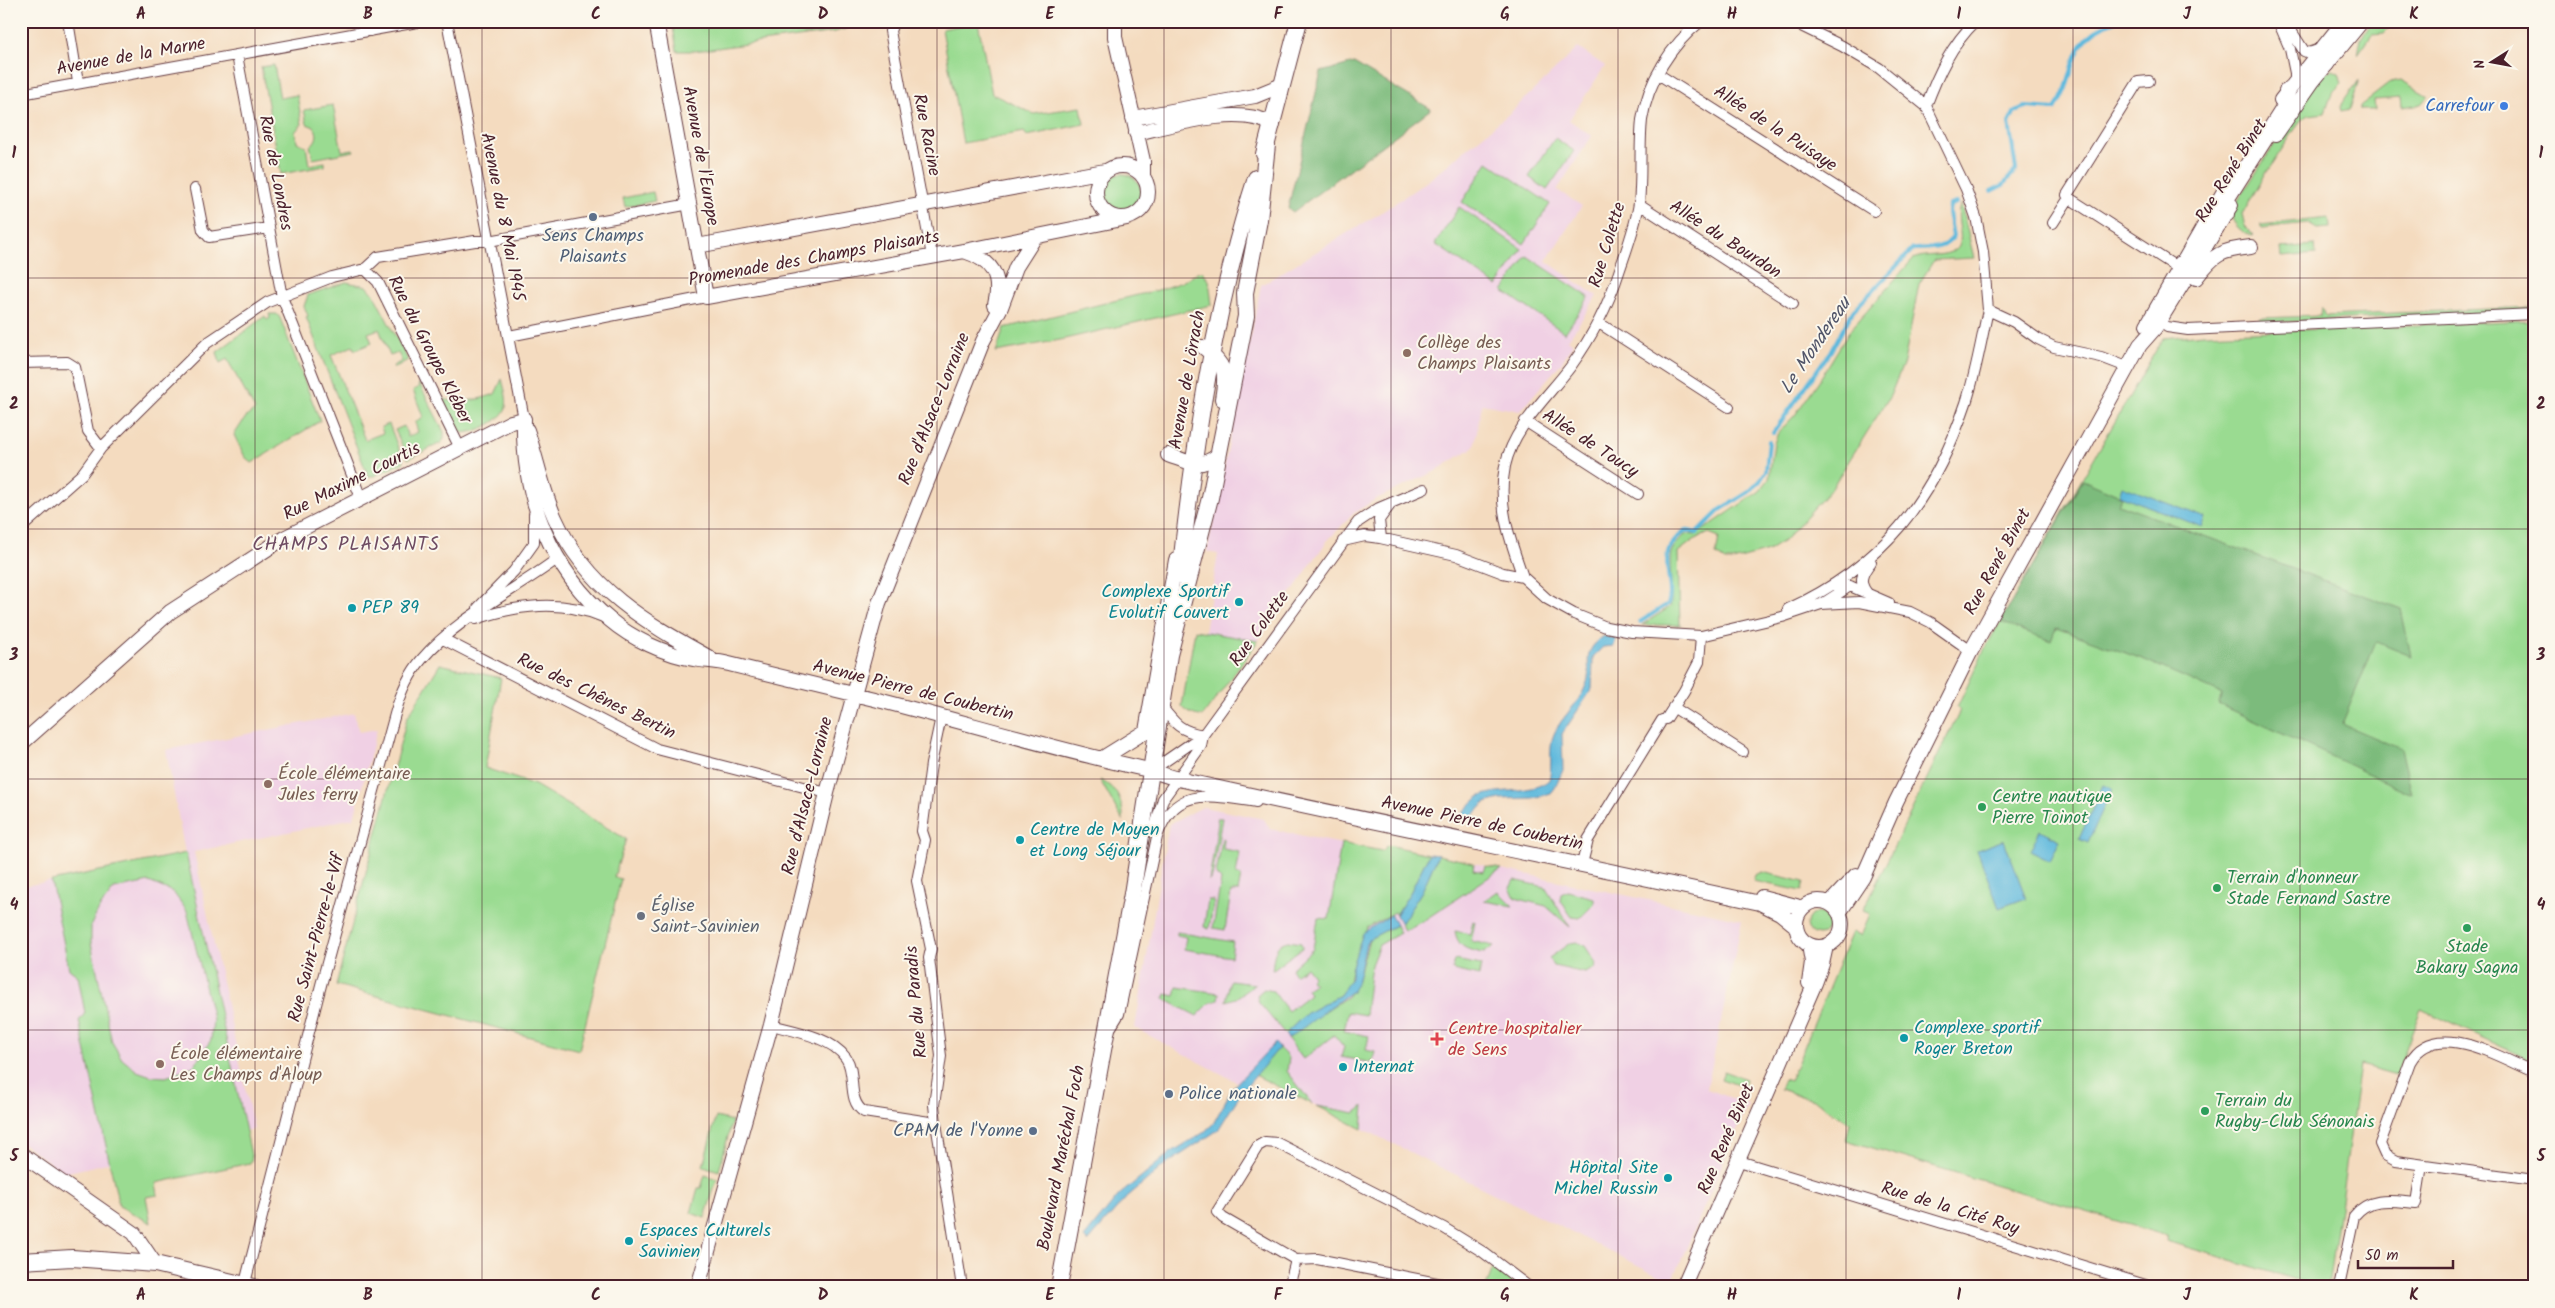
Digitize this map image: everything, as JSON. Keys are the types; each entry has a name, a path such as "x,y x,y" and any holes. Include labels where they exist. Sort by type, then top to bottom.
{"main road":[{"name":"Avenue de Lörrach","path":"1289,56 1292,21"},
{"name":"Avenue de Lörrach","path":"1151,771 1174,628 1208,351 1246,210 1273,125 1299,21"},
{"path":"2298,76 2310,72 2323,56"},
{"path":"2226,214 2225,202 2286,105 2287,91"},
{"name":"Avenue de Lörrach","path":"1174,628 1210,498 1217,454 1246,316 1245,293 1259,220 1267,145"},
{"name":"Boulevard Maréchal Foch","path":"1058,1287 1104,1037 1110,1023 1151,771"},
{"path":"21,1261 72,1258 155,1264 247,1286"}],"street":[{"path":"68,21 78,82"},
{"name":"Avenue de la Marne","path":"21,94 237,54 369,26 423,21"},
{"name":"Avenue du 8 Mai 1945","path":"447,21 524,419"},
{"name":"Avenue de l'Europe","path":"656,21 706,297"},
{"name":"Rue Racine","path":"894,21 890,31 932,256"},
{"name":"Promenade des Champs Plaisants","path":"509,336 706,297 964,251 1127,218 1140,211 1145,204 1148,189 1143,177 1143,161 1115,37 1115,21"},
{"name":"Rue Colette","path":"1523,577 1504,517 1505,466 1511,447 1525,422 1571,365 1599,323 1619,273 1639,204 1642,119 1646,99 1674,46 1701,21"},
{"path":"1791,21 1842,46 1879,68 1926,106 1966,189 1976,217 1983,252 1988,310 1966,403 1946,451 1909,518 1881,549 1821,604"},
{"path":"1926,106 1937,75 1949,54 1963,33 1976,21"},
{"path":"2278,21 2290,49 2295,73 2298,76"},
{"path":"2285,21 2304,51 2323,56"},
{"name":"Rue René Binet","path":"1835,908 1863,877 1896,802 1971,651 2140,344 2161,328 2183,268 2226,214 2344,21"},
{"name":"Rue René Binet","path":"2323,56 2362,21"},
{"path":"2354,41 2370,21"},
{"name":"Rue de Londres","path":"237,54 282,297 361,498"},
{"name":"Allée de la Puisaye","path":"1658,74 1874,212"},
{"name":"Rue René Binet","path":"2140,344 2140,337 2183,268 2221,195 2298,76"},
{"path":"2053,223 2069,198 2067,195 2138,82 2149,81"},
{"path":"1133,118 1254,96 1282,85"},
{"path":"1136,133 1233,114 1262,118 1273,125"},
{"name":"Promenade des Champs Plaisants","path":"697,246 1105,171 1124,166 1134,154 1136,133"},
{"path":"1124,166 1132,167 1143,177"},
{"path":"1105,171 1096,186 1098,203 1110,216 1127,218"},
{"path":"195,189 203,230 209,237 269,228"},
{"path":"2069,198 2183,268"},
{"path":"21,528 82,474 101,448 208,343 268,302 332,277 365,269 378,257 475,241 489,241 690,204"},
{"name":"Allée du Bourdon","path":"1639,204 1793,304"},
{"name":"Rue d'Alsace-Lorraine","path":"989,326 1001,307 1016,267 1035,237"},
{"path":"2161,328 2213,257 2229,249 2251,247"},
{"name":"Rue d'Alsace-Lorraine","path":"698,1287 772,1025 827,793 879,603 989,326 999,288 995,274 977,255 964,251"},
{"name":"Rue du Groupe Kléber","path":"365,269 378,282 460,448"},
{"path":"1988,310 2014,322 2038,339 2054,346 2101,357 2127,367"},
{"path":"2161,328 2198,330 2534,314"},
{"path":"1599,323 1729,407"},
{"path":"1168,455 1193,463 1206,464 1217,454 1217,422 1225,382 1220,360 1208,351"},
{"path":"21,364 67,362 75,367 88,432 101,448"},
{"name":"Rue Maxime Courtis","path":"21,744 170,612 284,538 511,422 524,419"},
{"name":"Avenue Pierre de Coubertin","path":"524,419 545,493 567,541 587,568 627,609 715,661"},
{"name":"Avenue Pierre de Coubertin","path":"524,419 523,452 541,542 557,559 570,578 611,621 652,644 678,655 715,661 853,694 1178,779 1301,807 1582,864 1760,903 1780,913 1796,926"},
{"name":"Allée de Toucy","path":"1525,422 1638,494"},
{"path":"1101,759 1146,731 1193,463"},
{"name":"Rue Colette","path":"1151,771 1203,735 1358,522 1379,508 1424,489"},
{"path":"1381,538 1379,520 1392,503"},
{"path":"1343,541 1365,536 1381,538 1436,550 1502,573 1523,577 1547,598 1574,614 1606,626 1632,632 1700,636 1765,622 1821,604 1859,602 1910,612"},
{"path":"541,542 567,541"},
{"path":"557,559 567,541"},
{"name":"Rue Saint-Pierre-le-Vif","path":"463,623 541,542"},
{"path":"1765,622 1842,585 1864,572 1881,549"},
{"name":"Rue Saint-Pierre-le-Vif","path":"247,1286 318,994 395,711 410,676 421,660 443,639 463,623 557,559"},
{"path":"1864,572 1862,585 1871,597"},
{"path":"1842,585 1930,622 1971,651"},
{"path":"1842,585 1859,602"},
{"name":"Rue Saint-Pierre-le-Vif","path":"463,623 507,609 533,606 567,606 589,611 611,621"},
{"path":"1582,864 1588,840 1662,720 1666,718 1673,708 1699,662 1700,636"},
{"name":"Rue des Chênes Bertin","path":"443,639 657,749 827,793"},
{"path":"1160,706 1176,726 1190,733 1203,735"},
{"path":"1673,708 1743,752"},
{"name":"Rue du Paradis","path":"941,717 931,764 922,831 925,840 917,881 931,949 929,958 935,1021 941,1056 934,1105 962,1287"},
{"name":"Rue Colette","path":"1178,779 1201,746 1203,735"},
{"name":"Boulevard Maréchal Foch","path":"1132,894 1144,876 1158,811 1178,779"},
{"name":"Avenue Pierre de Coubertin","path":"1179,805 1203,795 1301,807"},
{"name":"Boulevard Maréchal Foch","path":"1104,1037 1119,1014 1162,822 1179,805"},
{"name":"Avenue Pierre de Coubertin","path":"1655,880 1678,878 1785,902 1801,909"},
{"path":"1818,901 1835,908 1842,924 1839,935 1826,946 1809,945 1800,937 1796,926 1801,909 1818,901"},
{"name":"Rue René Binet","path":"1804,1005 1811,976 1809,945"},
{"name":"Rue René Binet","path":"1683,1287 1739,1161 1822,964 1826,946"},
{"path":"772,1025 821,1039 843,1055 848,1063 856,1104 864,1112 936,1123"},
{"path":"2534,1072 2463,1042 2439,1041 2422,1048 2410,1062 2380,1144 2383,1152 2389,1158 2422,1165 2534,1180"},
{"path":"1457,1287 1334,1261 1296,1260 1228,1222 1217,1212 1258,1146 1265,1142 1277,1143 1444,1228 1477,1248 1529,1287"},
{"path":"21,1154 134,1233 155,1264"},
{"name":"Rue de la Cité Roy","path":"1739,1161 2152,1287"},
{"path":"2339,1287 2354,1216 2360,1209 2375,1202 2416,1203 2422,1165"},
{"path":"1289,1287 1296,1260"}],"shaded area":[{"name":"Collège des Champs Plaisants","path":"1578,48 1605,66 1569,120 1592,136 1557,190 1582,206 1546,261 1597,296 1568,340 1573,344 1561,363 1520,411 1482,404 1474,447 1434,472 1376,499 1354,513 1327,541 1258,641 1205,632 1218,554 1207,552 1261,285 1382,212 1429,180 1510,113"},
{"name":"École élémentaire Les Champs d'Aloup","path":"354,713 359,732 377,729 354,818 194,852 254,1129 64,1173 21,1142 21,887 185,853 166,750"},
{"name":"Centre hospitalier de Sens","path":"1203,807 1264,819 1270,829 1332,842 1382,851 1388,845 1742,920 1707,1089 1748,1104 1672,1282 1248,1072 1237,1082 1135,1028 1169,824"}],"green space":[{"path":"672,21 871,21 835,32 695,51 677,51"},
{"path":"2373,21 2383,21 2389,28 2384,33 2372,34 2358,54 2361,38"},
{"path":"978,22 992,94 1034,114 1081,107 1084,124 1027,136 1024,132 963,143 942,29"},
{"path":"1354,63 1431,109 1293,212 1288,208 1321,72"},
{"path":"274,65 280,98 297,95 302,124 295,132 297,142 306,146 309,165 325,162 325,166 281,174 261,67"},
{"path":"2333,70 2339,73 2342,83 2332,93 2325,113 2309,115 2301,120 2242,214 2245,226 2254,235 2244,232 2238,228 2232,218 2237,202 2313,85 2324,72"},
{"path":"2359,80 2350,109 2341,111 2340,107"},
{"path":"2401,80 2428,96 2421,104 2402,107 2401,98 2374,100 2375,110 2360,110 2360,106 2391,82"},
{"path":"333,105 342,151 353,149 354,151 313,159 310,146 316,140 317,135 314,127 307,124 304,110"},
{"path":"1555,138 1574,151 1547,190 1529,177"},
{"path":"1488,162 1550,204 1524,244 1462,202"},
{"path":"1122,174 1136,179 1141,193 1136,207 1122,212 1108,207 1103,193 1108,179"},
{"path":"653,192 655,201 625,207 623,198"},
{"path":"1961,204 1974,258 1934,260 1919,284 1904,362 1890,396 1831,489 1785,540 1768,551 1733,561 1725,561 1716,555 1719,537 1709,533 1694,540 1678,552 1680,625 1642,625 1670,607 1671,554 1673,548 1685,534 1696,535 1760,491 1769,479 1774,443 1778,433 1795,415 1851,329 1913,259 1946,254 1956,249 1960,240 1958,216"},
{"path":"1459,207 1522,249 1497,286 1435,244"},
{"path":"2329,218 2330,228 2317,229 2307,223 2262,228 2260,225"},
{"path":"2315,245 2316,254 2282,257 2281,248"},
{"path":"1527,256 1589,297 1565,333 1503,291"},
{"path":"1201,271 1209,280 1212,305 1060,340 996,352 1004,328 1158,290 1182,282"},
{"path":"346,282 367,286 373,293 408,360 394,368 393,366 402,361 398,353 390,356 379,329 368,333 372,343 355,350 353,346 331,355 365,440 383,433 381,427 389,424 404,462 374,476 368,476 306,317 308,316 304,306 308,295"},
{"path":"2322,307 2326,316 2534,307 2534,311 2256,323 2260,318 2321,316"},
{"path":"269,314 277,314 280,318 320,421 252,463 245,457 234,435 246,417 255,410 227,359 220,363 217,352 265,316 267,320 270,318"},
{"path":"2534,320 2534,1062 2421,1009 2396,1075 2360,1065 2329,1287 2321,1287 2166,1241 2167,1236 1846,1140 1850,1123 1816,1101 1780,1089 1784,1079 1790,1081 1852,932 1861,935 1870,914 1863,911 1960,710 1957,708 1984,650 2163,338 2204,334"},
{"path":"502,379 506,393 504,412 493,422 478,430 464,433 459,432 439,397 460,401 489,396 495,394"},
{"path":"419,383 444,432 444,439 441,443 408,459 395,430 404,426 408,437 418,432 415,422 423,417 413,390 418,388"},
{"path":"2083,480 2122,497 2118,504 2401,609 2411,656 2376,642 2342,724 2401,749 2412,794 2218,704 2222,694 2145,660 2056,628 2051,641 2000,622"},
{"path":"1195,630 1258,641 1203,716 1191,714 1182,706"},
{"path":"440,664 501,678 485,768 535,785 626,839 614,877 621,879 579,1050 336,985 407,718"},
{"path":"1100,780 1111,787 1121,802 1123,821"},
{"path":"1217,818 1222,818 1212,876 1209,881 1218,823"},
{"path":"1222,838 1224,839 1223,849 1240,852 1236,875 1241,876 1238,892 1231,892 1225,930 1213,928 1221,880 1216,875"},
{"path":"1341,843 1382,851 1388,845 1429,854 1411,891 1396,915 1395,912 1367,928 1351,969 1349,983 1340,995 1307,1013 1285,1034 1259,1003 1257,995 1264,989 1273,991 1288,1011 1310,994 1307,989 1314,984 1310,979 1313,976 1306,967 1295,975 1291,969 1313,949 1318,918 1329,919"},
{"path":"186,853 252,1159 250,1163 156,1183 158,1195 146,1197 151,1223 119,1206 79,1021 85,1013 78,976 69,969 51,881","holes":["149,882 173,892 187,911 213,1019 211,1040 194,1066 166,1077 151,1076 137,1071 122,1059 112,1042 91,943 91,925 100,907 114,889"]},
{"path":"1438,855 1474,863 1473,870 1484,872 1486,866 1501,869 1426,919 1404,931 1401,924 1422,891"},
{"path":"1762,872 1804,882 1802,891 1753,881 1755,875"},
{"path":"1514,880 1545,887 1570,927 1546,906 1515,898 1510,888"},
{"path":"1498,891 1513,906 1484,901"},
{"path":"1568,891 1594,898 1594,904 1580,918 1572,917 1560,900 1561,894"},
{"path":"1208,900 1214,900 1209,929 1204,927"},
{"path":"1814,913 1822,913 1829,920 1829,928 1822,935 1814,935 1807,928 1807,920"},
{"path":"1473,921 1475,922 1471,941 1494,946 1484,953 1465,948 1456,937 1455,931 1470,934"},
{"path":"1396,925 1400,933 1379,945 1371,965 1365,1015 1348,1012 1344,1031 1369,1036 1366,1050 1375,1052 1372,1063 1341,1057 1344,1047 1334,1035 1303,1059 1288,1039 1306,1023 1347,997 1357,983 1369,939"},
{"path":"1177,932 1233,942 1231,957 1184,949 1186,937 1177,935"},
{"path":"1288,941 1301,943 1302,948 1272,970 1277,948"},
{"path":"1577,942 1585,946 1596,963 1595,968 1585,973 1554,966 1549,958 1570,943"},
{"path":"1455,960 1481,965 1479,976 1453,970"},
{"path":"1230,981 1255,984 1236,998 1226,1001"},
{"path":"1177,987 1219,993 1218,1000 1210,1003 1197,1016 1164,999 1166,994 1175,996"},
{"path":"1279,1048 1289,1058 1287,1071 1312,1104 1255,1075"},
{"path":"1724,1071 1746,1079 1744,1087 1721,1079"},
{"path":"1317,1106 1355,1113 1364,1106 1362,1129"},
{"path":"716,1117 732,1121 719,1171 703,1166"},
{"path":"705,1175 717,1179 705,1218 691,1213 698,1188 701,1188"},
{"path":"1494,1265 1523,1287 1486,1287"}],"water":[{"path":"2122,486 2206,518 2202,527 2119,495"},
{"path":"1604,636 1616,639 1614,646 1603,647 1593,657 1592,689 1562,734 1563,770 1555,788 1551,793 1533,798 1500,799 1485,803 1467,822 1457,820 1479,797 1496,792 1533,788 1549,780 1552,739 1557,728 1583,692 1589,672 1589,654 1596,642"},
{"path":"2103,785 2112,789 2088,843 2079,839"},
{"path":"2040,830 2060,840 2050,861 2030,851"},
{"path":"2004,840 2026,898 1999,908 1977,850"},
{"path":"1429,854 1438,855 1422,891 1401,924 1396,915 1411,891"},
{"path":"1391,915 1396,925 1369,939 1366,944 1357,983 1352,991 1288,1039 1285,1034 1307,1013 1340,995 1351,978 1351,969 1363,933"},
{"path":"1275,1043 1279,1048 1241,1093 1218,1130 1161,1168 1127,1197 1088,1242 1084,1238 1119,1195 1170,1153 1203,1133 1213,1124 1233,1087"}],"waterway":[{"name":"Le Mondereau","path":"1991,191 2003,185 2016,170 2009,123 2015,111 2026,107 2055,109 2068,83 2080,48 2087,38 2098,29 2115,21"},
{"name":"Le Mondereau","path":"1773,433 1832,349 1853,311 1913,249 1940,246 1953,237 1949,212 1950,205 1956,203"},
{"name":"Le Mondereau","path":"1640,622 1668,604 1670,591 1667,559 1671,546 1685,530 1697,533 1720,510 1749,492 1760,481 1766,471 1769,441"}],"place":[{"name":"Carrefour","path":"2504,106"},
{"name":"Sens Champs Plaisants","path":"593,217"},
{"name":"Collège des Champs Plaisants","path":"1407,353"},
{"name":"Complexe Sportif Evolutif Couvert","path":"1239,602"},
{"name":"PEP 89","path":"352,608"},
{"name":"École élémentaire Jules ferry","path":"268,784"},
{"name":"Centre nautique Pierre Toinot","path":"1982,807"},
{"name":"Centre de Moyen et Long Séjour","path":"1020,840"},
{"name":"Terrain d'honneur Stade Fernand Sastre","path":"2217,888"},
{"name":"Église Saint-Savinien","path":"641,916"},
{"name":"Stade Bakary Sagna","path":"2467,928"},
{"name":"Complexe sportif Roger Breton","path":"1904,1038"},
{"name":"Centre hospitalier de Sens","path":"1437,1039"},
{"name":"École élémentaire Les Champs d'Aloup","path":"160,1064"},
{"name":"Internat","path":"1343,1067"},
{"name":"Police nationale","path":"1169,1094"},
{"name":"Terrain du Rugby-Club Sénonais","path":"2205,1111"},
{"name":"CPAM de l'Yonne","path":"1033,1131"},
{"name":"Hôpital Site Michel Russin","path":"1668,1178"},
{"name":"Espaces Culturels Savinien","path":"629,1241"}],"district":[{"name":"CHAMPS PLAISANTS","path":"346,545"}]}
